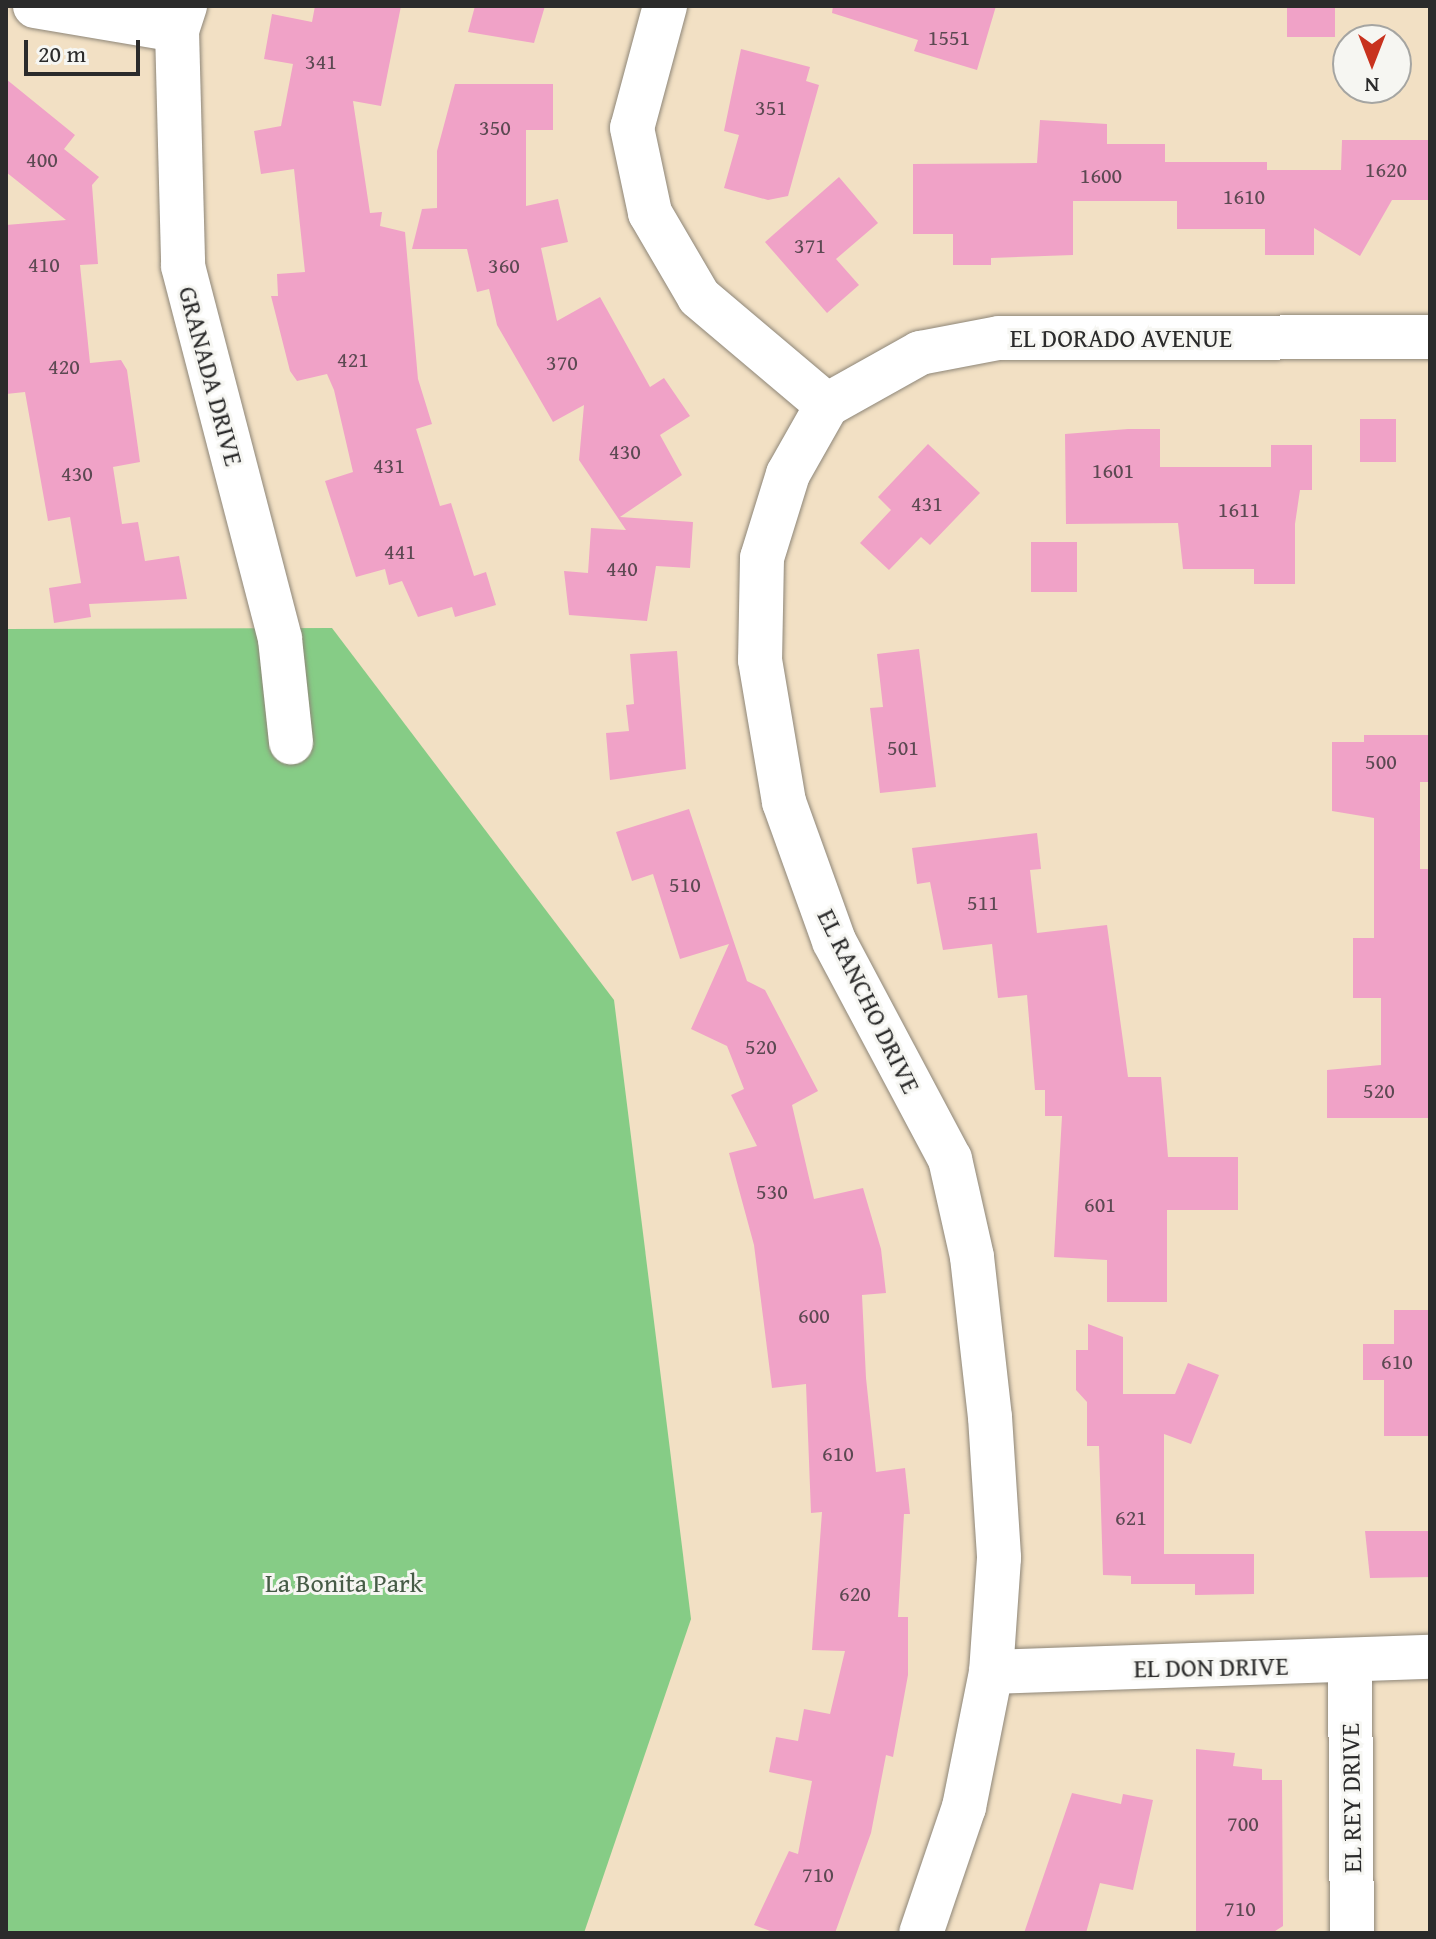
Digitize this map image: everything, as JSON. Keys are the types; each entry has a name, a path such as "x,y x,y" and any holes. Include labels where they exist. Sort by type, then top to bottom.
{"street":[{"path":"35,6 181,18"},
{"path":"665,6 632,128 650,213 699,297 827,405"},
{"name":"GRANADA DRIVE","path":"181,18 183,266 280,639 291,742"},
{"name":"EL DORADO AVENUE","path":"827,405 920,353 999,338 1430,337"},
{"name":"EL RANCHO DRIVE","path":"827,405 788,474 762,558 760,660 784,802 834,941 950,1159 972,1257 990,1417 999,1558 991,1672 964,1807 921,1933"},
{"name":"EL DON DRIVE","path":"991,1672 1350,1664 1430,1657"},
{"name":"EL REY DRIVE","path":"1350,1664 1352,1933"}],"green space":[{"name":"La Bonita Park","path":"332,628 614,1000 691,1619 584,1933 6,1933 6,629"}],"building":[{"path":"315,6 401,6 381,106 353,101 370,213 382,212 380,226 405,232 418,379 432,424 416,429 440,506 451,503 474,576 486,572 496,605 455,617 452,607 418,617 402,581 389,585 385,569 356,577 325,481 353,472 334,390 327,374 297,381 290,371 271,296 278,296 277,274 305,272 294,169 261,174 254,131 281,126 293,64 264,59 272,14 312,22"},
{"path":"475,6 545,6 534,43 468,32"},
{"path":"833,6 996,6 977,70 914,51 918,40 832,13"},
{"path":"1287,6 1335,6 1332,37 1287,37"},
{"path":"741,49 810,67 806,81 819,85 788,196 768,200 724,188 739,135 724,131"},
{"path":"6,79 75,135 64,149 99,177 92,185 98,264 80,265 90,363 121,360 127,370 140,462 113,467 122,524 138,522 145,561 179,556 187,599 89,604 91,617 54,623 49,588 81,583 70,517 48,521 25,392 6,394 6,225 66,220 6,172"},
{"path":"455,84 553,84 553,130 526,130 526,206 558,199 568,242 541,248 557,321 600,297 650,387 664,378 690,416 660,435 682,475 620,517 693,522 690,568 656,566 647,621 569,615 564,571 588,573 591,528 626,530 579,460 584,405 553,422 497,325 489,289 477,292 467,249 412,249 422,209 437,208 437,151"},
{"path":"1040,120 1107,124 1107,144 1165,144 1165,162 1267,162 1267,170 1341,170 1342,140 1430,140 1430,200 1392,200 1360,256 1314,228 1314,255 1265,255 1265,229 1177,229 1177,201 1073,201 1073,255 991,258 991,265 953,265 953,234 913,234 913,164 1037,163"},
{"path":"839,177 878,223 836,259 859,285 827,313 765,242"},
{"path":"1360,419 1396,419 1396,462 1360,462"},
{"path":"1160,429 1160,467 1271,467 1271,445 1312,445 1312,490 1300,490 1295,524 1295,584 1254,584 1254,569 1183,569 1178,523 1066,524 1065,434"},
{"path":"928,444 980,493 930,545 921,537 889,570 860,543 891,510 878,497"},
{"path":"1031,542 1077,542 1077,592 1031,592"},
{"path":"919,649 936,787 880,793 870,708 883,707 877,654"},
{"path":"677,651 686,769 610,780 606,733 629,731 626,705 634,704 630,654"},
{"path":"1364,735 1430,735 1430,782 1420,782 1420,869 1430,869 1430,1118 1327,1118 1327,1070 1381,1065 1381,998 1353,998 1353,938 1374,938 1374,818 1332,811 1332,742 1364,742"},
{"path":"689,809 747,981 765,990 818,1091 792,1105 814,1199 863,1188 881,1249 886,1293 862,1295 866,1378 876,1472 905,1468 910,1514 904,1514 898,1617 908,1617 908,1675 893,1757 886,1755 871,1833 835,1933 776,1933 754,1925 789,1851 798,1854 812,1781 769,1772 776,1737 798,1741 804,1709 830,1714 845,1651 812,1650 822,1512 811,1513 806,1384 772,1388 754,1245 729,1153 757,1146 731,1095 744,1089 727,1046 691,1029 729,944 680,959 653,874 632,881 616,832"},
{"path":"1037,833 1041,869 1030,870 1037,933 1107,925 1128,1077 1161,1077 1168,1157 1238,1157 1238,1210 1167,1210 1167,1302 1107,1302 1107,1260 1054,1257 1062,1116 1045,1116 1045,1090 1035,1090 1027,995 998,998 992,944 943,950 930,882 917,884 912,848"},
{"path":"1394,1310 1430,1310 1430,1436 1384,1436 1384,1380 1363,1380 1363,1344 1394,1344"},
{"path":"1088,1324 1123,1337 1123,1394 1175,1394 1188,1363 1219,1375 1191,1444 1164,1434 1164,1554 1254,1554 1254,1594 1195,1595 1195,1584 1131,1584 1131,1576 1103,1575 1099,1446 1087,1446 1087,1402 1076,1390 1076,1350 1088,1350"},
{"path":"1365,1531 1430,1531 1430,1577 1370,1578"},
{"path":"1196,1749 1235,1753 1233,1766 1262,1769 1262,1780 1282,1780 1283,1926 1272,1933 1196,1933"},
{"path":"1072,1793 1121,1804 1123,1794 1153,1800 1133,1890 1100,1883 1086,1933 1024,1933"}]}
